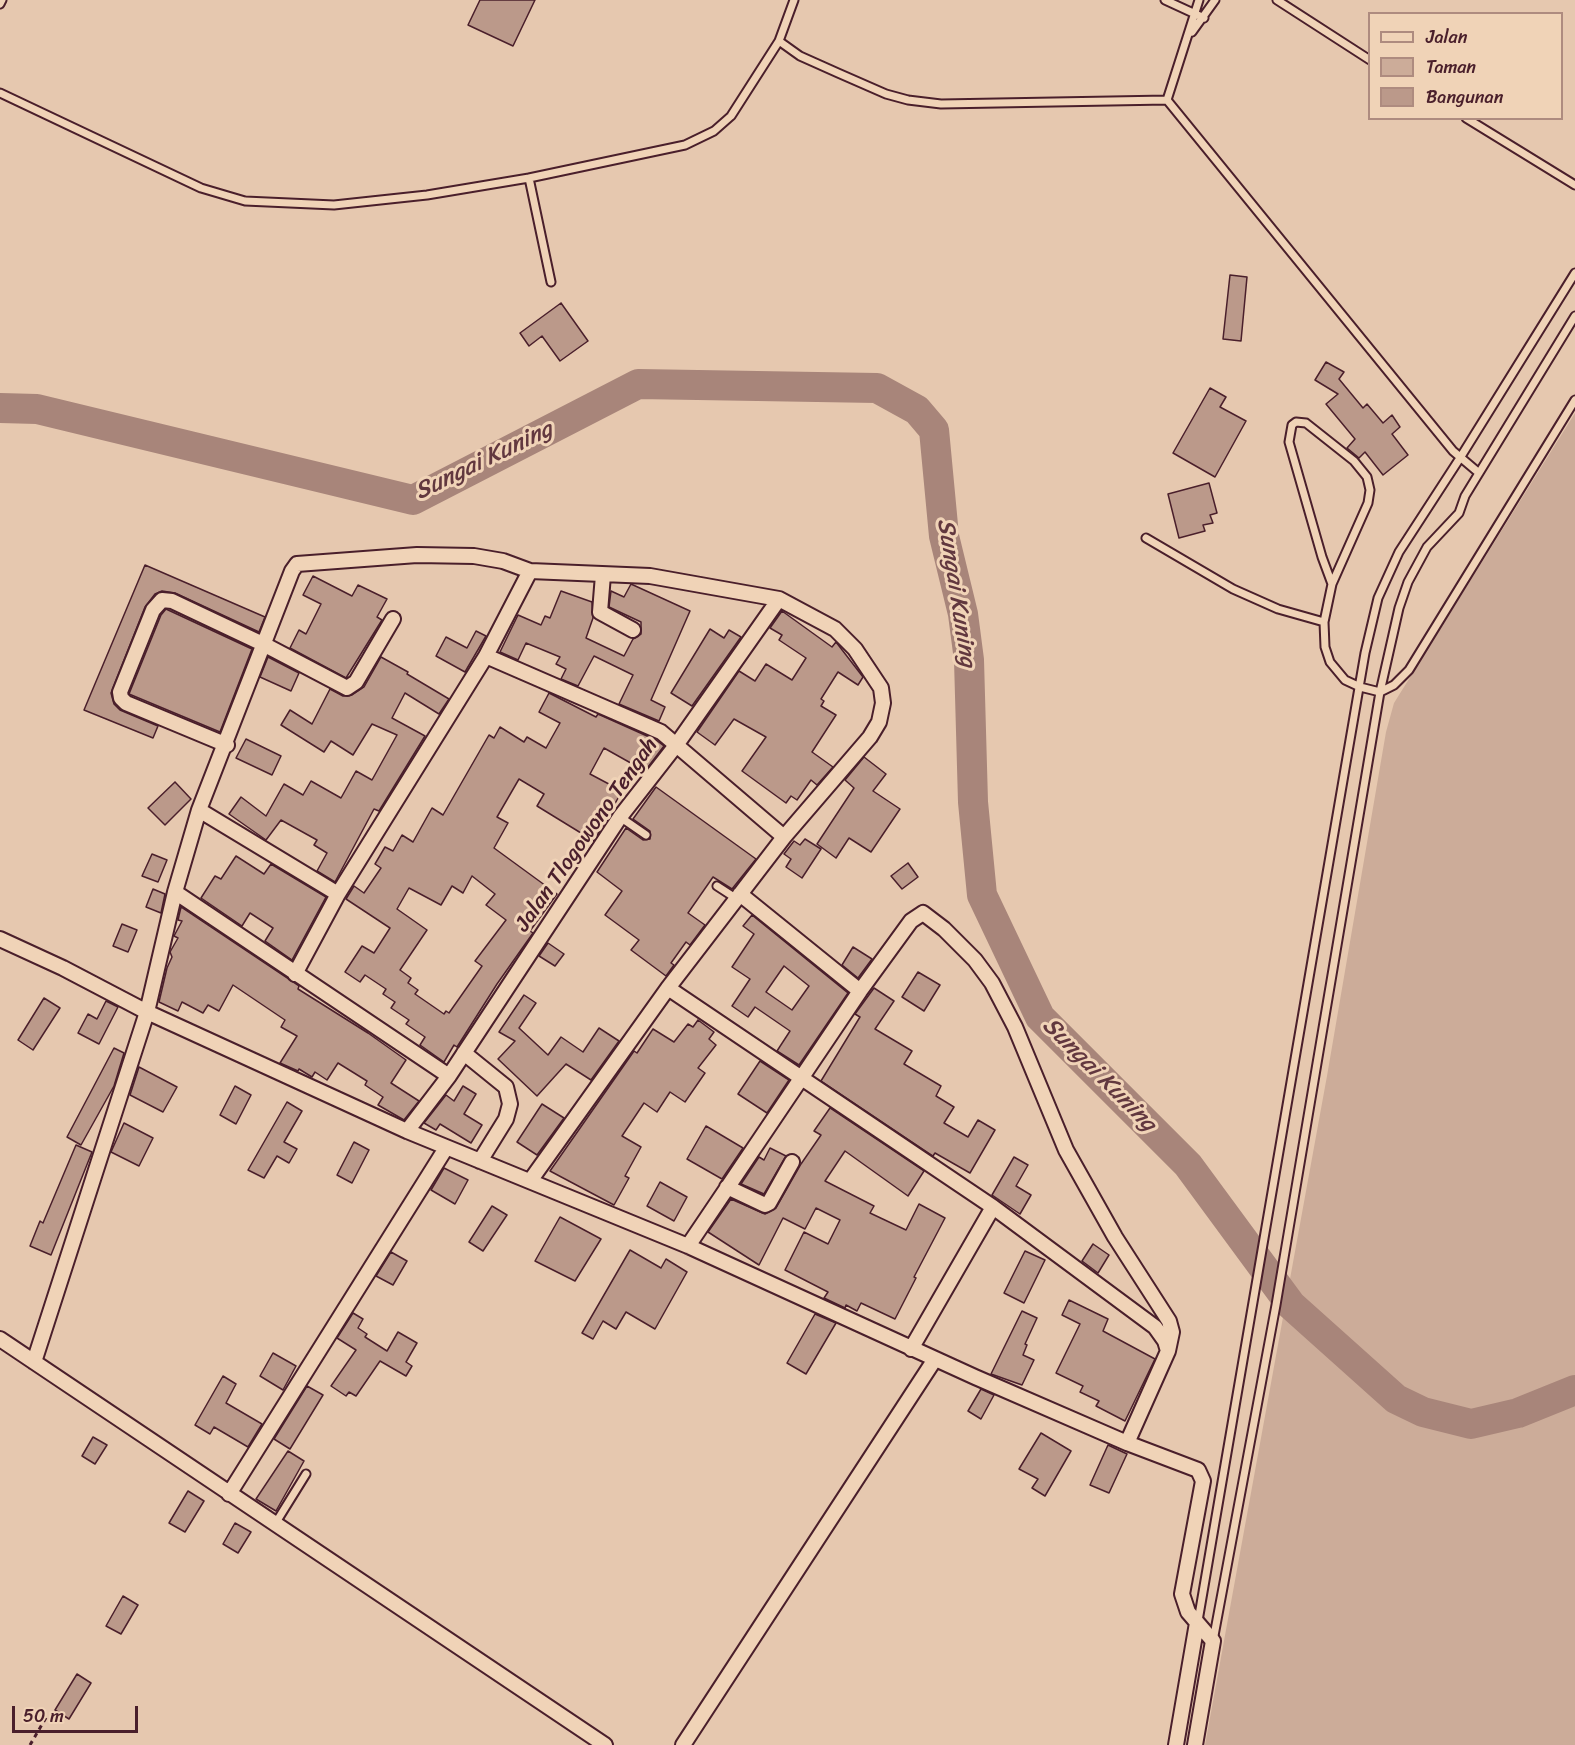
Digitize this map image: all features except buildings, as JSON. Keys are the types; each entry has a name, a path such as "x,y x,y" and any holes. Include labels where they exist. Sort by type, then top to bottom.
{"street":[{"path":"34,1362 147,1012 175,892 199,810 297,564 439,555 474,556 503,561 530,571 650,576 779,599 835,629 868,666 881,688 884,703 879,722 870,737 784,837 668,988 530,1181"},
{"path":"296,974 338,894 486,656 530,571"},
{"path":"603,575 600,612 633,630"},
{"path":"779,599 677,744 784,837"},
{"path":"226,745 126,703 120,692 153,610 162,600 172,601 265,645 347,688 356,682 393,619"},
{"name":"Jalan Tlogowono Tengah","path":"407,1131 449,1076 620,818 677,744 645,724 586,701 486,656"},
{"path":"199,810 338,894"},
{"path":"175,892 449,1076"},
{"path":"738,897 860,990"},
{"path":"688,1246 860,990 919,914 930,916 975,960 992,983 1015,1027 1066,1150 1115,1237 1169,1321 1172,1332 1168,1351 1127,1443"},
{"path":"0,939 63,968 147,1012 407,1131 688,1246 911,1349 1127,1443 1198,1470 1203,1477 1182,1594 1185,1608 1213,1641 1195,1745"},
{"path":"668,988 993,1207 1138,1312 1155,1327 1166,1341 1168,1351"},
{"path":"464,1053 506,1088 510,1104 506,1119 480,1161"},
{"path":"230,1494 446,1148"},
{"path":"726,1187 765,1205 769,1203 792,1162"},
{"path":"911,1349 993,1207"},
{"path":"0,1339 605,1745"},
{"path":"683,1745 935,1359"},
{"path":"1176,1745 1197,1623"}],"lane":[{"path":"0,4 2,0"},
{"path":"0,93 201,188 245,201 334,205 427,195 529,178 684,145 714,131 731,116 779,41 794,0"},
{"path":"1165,0 1204,18"},
{"path":"1167,100 1191,33 1199,0"},
{"path":"1191,33 1215,0"},
{"path":"1277,0 1368,59"},
{"path":"779,41 819,64 886,94 908,100 941,104 1167,100"},
{"path":"1167,100 1460,458 1479,473"},
{"path":"1469,120 1575,185"},
{"path":"529,178 551,282"},
{"path":"1197,1623 1360,687 1378,598 1399,552 1575,273"},
{"path":"1213,1641 1276,1305 1380,692 1399,608 1408,582 1427,548 1459,513 1479,473 1575,316"},
{"path":"1332,584 1289,442 1290,431 1296,422 1306,423 1354,461 1367,477 1370,490 1368,503 1332,584 1324,622 1325,647 1330,662 1345,680 1380,692 1394,685 1409,670 1575,400"},
{"path":"1146,538 1233,589 1278,609 1324,622"},
{"path":"620,818 646,835"},
{"path":"717,886 738,897"},
{"path":"275,1524 306,1474"}],"path":[{"path":"30,1745 47,1716"}],"green space":[{"path":"1575,413 1575,1745 1205,1745 1327,1076 1386,732 1394,703"}],"waterway":[{"name":"Sungai Kuning","path":"0,408 37,409 413,500 638,384 877,388 917,410 934,430 944,536 963,614 969,660 973,802 982,895 1040,1017 1188,1165 1291,1305 1396,1399 1423,1412 1471,1424 1518,1413 1575,1390"}]}
